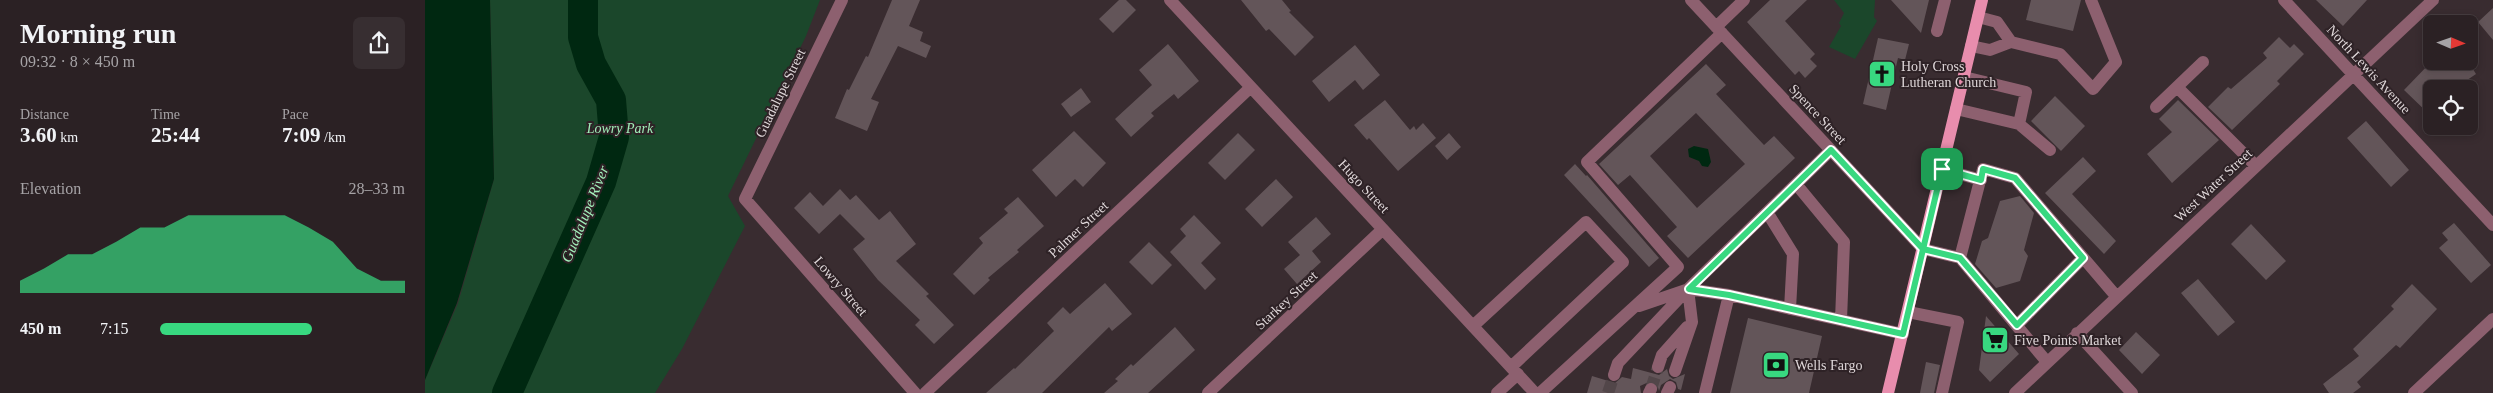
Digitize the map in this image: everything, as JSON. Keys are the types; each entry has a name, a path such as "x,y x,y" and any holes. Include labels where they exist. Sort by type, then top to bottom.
{"main road":[{"path":"1888,393 1982,0"}],"street":[{"name":"Guadalupe Street","path":"745,200 842,0"},
{"name":"Hugo Street","path":"1170,0 1535,393"},
{"name":"Spence Street","path":"1691,0 1923,249"},
{"path":"1540,393 1678,267 1587,162 1719,30 1744,0"},
{"path":"1937,31 1945,0"},
{"path":"1971,46 1990,50 2011,42 2060,54 2093,89 2116,62 2091,0"},
{"name":"North Lewis Avenue","path":"2284,0 2493,225"},
{"name":"West Water Street","path":"2015,393 2255,165 2433,0"},
{"path":"1978,17 1997,22 2011,42"},
{"path":"2155,107 2203,62"},
{"path":"1964,77 2026,92 2019,124"},
{"name":"Palmer Street","path":"925,393 1251,87"},
{"path":"2177,87 2255,165"},
{"path":"1956,109 2019,124 2050,150"},
{"path":"1614,375 1618,363 1689,289 1831,150"},
{"path":"1942,169 1981,180"},
{"path":"1960,258 1983,169 2015,178 2116,296"},
{"path":"1796,184 1844,242 1841,320"},
{"name":"Lowry Street","path":"745,200 915,393"},
{"path":"1767,212 1793,254 1790,309"},
{"path":"1473,326 1586,222 1623,262 1514,370 1497,393"},
{"name":"Starkey Street","path":"1208,393 1383,229"},
{"path":"1923,249 1960,258 2047,362"},
{"path":"2017,325 2083,258"},
{"path":"1634,307 1689,289 1729,295 1903,334"},
{"path":"1675,372 1692,322 1689,289"},
{"path":"1705,393 1729,295"},
{"path":"1908,312 1958,322 1942,393"},
{"path":"2414,393 2493,319"},
{"path":"1658,367 1663,355 1692,322"},
{"path":"2077,333 2132,393"}],"green space":[{"name":"Lowry Park","path":"490,0 820,0 806,36 728,196 745,226 682,349 655,393 425,393 425,380 458,303 494,179"},
{"path":"1834,0 1875,0 1874,17 1877,21 1855,59 1829,47 1841,26 1839,23 1844,13"}],"shaded area":[{"path":"425,0 490,0 494,179 457,303 425,380"},
{"path":"1694,146 1708,149 1711,162 1708,167 1702,166 1699,161 1689,157 1688,149"}],"building":[{"path":"892,0 920,0 909,26 923,32 920,41 931,46 926,58 898,46 871,99 879,102 867,131 835,118 847,89 849,90 866,56 868,57"},
{"path":"1119,0 1126,0 1136,10 1113,33 1099,19"},
{"path":"1241,0 1282,0 1291,11 1289,12 1314,37 1295,56 1269,29 1266,31"},
{"path":"1770,0 1807,0 1785,21 1815,54 1810,59 1817,66 1805,78 1799,71 1795,75 1747,22"},
{"path":"1891,0 1929,0 1921,33"},
{"path":"2031,0 2081,0 2073,31 2026,20"},
{"path":"2316,0 2367,0 2343,26"},
{"path":"2493,8 2493,40 2478,22"},
{"path":"2279,37 2290,48 2294,44 2304,54 2277,81 2280,84 2232,130 2208,107 2228,87 2231,89 2267,58 2263,53"},
{"name":"Holy Cross Lutheran Church","path":"1878,38 1909,44 1905,60 1898,58 1886,110 1863,104"},
{"path":"1168,44 1199,81 1178,99 1174,94 1151,113 1154,116 1131,137 1115,119 1152,85 1139,70"},
{"path":"1355,45 1380,75 1363,90 1355,80 1329,102 1312,81"},
{"path":"1706,64 1726,85 1716,94 1764,145 1774,136 1795,158 1688,258 1667,236 1677,227 1630,175 1618,185 1599,164","holes":["1696,113 1745,164 1697,208 1650,156"]},
{"path":"2423,70 2474,70 2476,74 2467,80 2423,80 2423,108 2404,90"},
{"path":"1081,88 1091,102 1071,117 1061,104"},
{"path":"2055,96 2085,126 2061,151 2031,121"},
{"path":"1385,100 1410,130 1414,126 1416,130 1423,123 1436,138 1398,171 1369,138 1367,140 1354,125"},
{"path":"2178,100 2219,140 2172,183 2147,154 2172,132 2159,119"},
{"path":"2366,121 2409,170 2391,187 2347,138"},
{"path":"1074,131 1106,163 1083,187 1075,179 1056,197 1032,170"},
{"path":"1238,133 1255,150 1225,180 1208,163"},
{"path":"1449,133 1461,147 1447,160 1435,146"},
{"path":"2083,157 2096,171 2072,194 2116,241 2104,254 2045,193"},
{"path":"1575,164 1587,175 1659,258 1649,267 1564,175"},
{"path":"1276,179 1293,197 1262,227 1245,209"},
{"path":"840,189 850,200 856,195 879,220 890,211 916,244 896,261 929,294 926,296 954,325 934,344 915,325 920,320 878,280 853,249 865,239 840,214 819,234 794,208 810,192 823,206"},
{"path":"2020,196 2034,213 2024,250 2028,256 2020,281 1996,288 1975,264 1982,241 1988,238 2000,201"},
{"path":"1018,197 1044,226 1017,250 1019,252 988,278 990,280 974,295 953,274 983,243 979,238 1008,213 1004,209"},
{"path":"1194,215 1221,243 1201,263 1216,279 1205,290 1170,252 1186,236 1180,229"},
{"path":"1316,217 1331,234 1312,251 1321,262 1297,284 1284,269 1300,255 1288,242"},
{"path":"2454,223 2491,265 2471,283 2439,248 2448,240 2442,233"},
{"path":"2251,224 2286,261 2266,280 2231,244"},
{"path":"1149,242 1172,265 1152,285 1129,262"},
{"path":"2198,279 2235,322 2218,336 2181,293"},
{"path":"1105,283 1132,314 1112,331 1109,327 1042,393 986,393 1015,369 1054,331 1047,323 1063,307 1070,314"},
{"path":"2412,284 2437,309 2400,348 2396,345 2357,382 2361,387 2353,393 2329,393 2323,384 2359,356 2353,349 2394,309 2391,306"},
{"name":"Five Points Market","path":"1986,316 2019,354 1990,382 1979,370"},
{"name":"Wells Fargo","path":"1748,318 1822,336 1809,393 1730,393"},
{"path":"1175,327 1195,350 1148,393 1104,393 1118,381 1115,379 1131,364 1133,366"},
{"path":"2136,332 2160,355 2142,374 2119,350"},
{"path":"1926,362 1940,365 1934,393 1920,393"},
{"path":"1633,368 1659,375 1667,369 1669,376 1673,379 1685,374 1681,390 1678,389 1676,382 1670,379 1661,385 1659,391 1657,384 1651,381 1640,386 1641,393 1587,393 1592,376 1615,383 1622,377 1631,379"}],"waterway":[{"name":"Guadalupe River","path":"507,393 601,182 614,137 611,100 591,64 583,37 583,0"}],"tunnel":[{"path":"1651,389 1658,367"},
{"path":"1608,393 1614,375"}],"place":[{"name":"Holy Cross Lutheran Church","path":"1882,74"},
{"name":"Five Points Market","path":"1995,340"},
{"name":"Wells Fargo","path":"1776,365"}],"route":[{"path":"1942,169 1923,249 1903,334 1729,295 1689,289 1831,150 1923,249 1960,258 2017,325 2083,258 2015,178 1983,169 1981,180 1942,169"}]}
